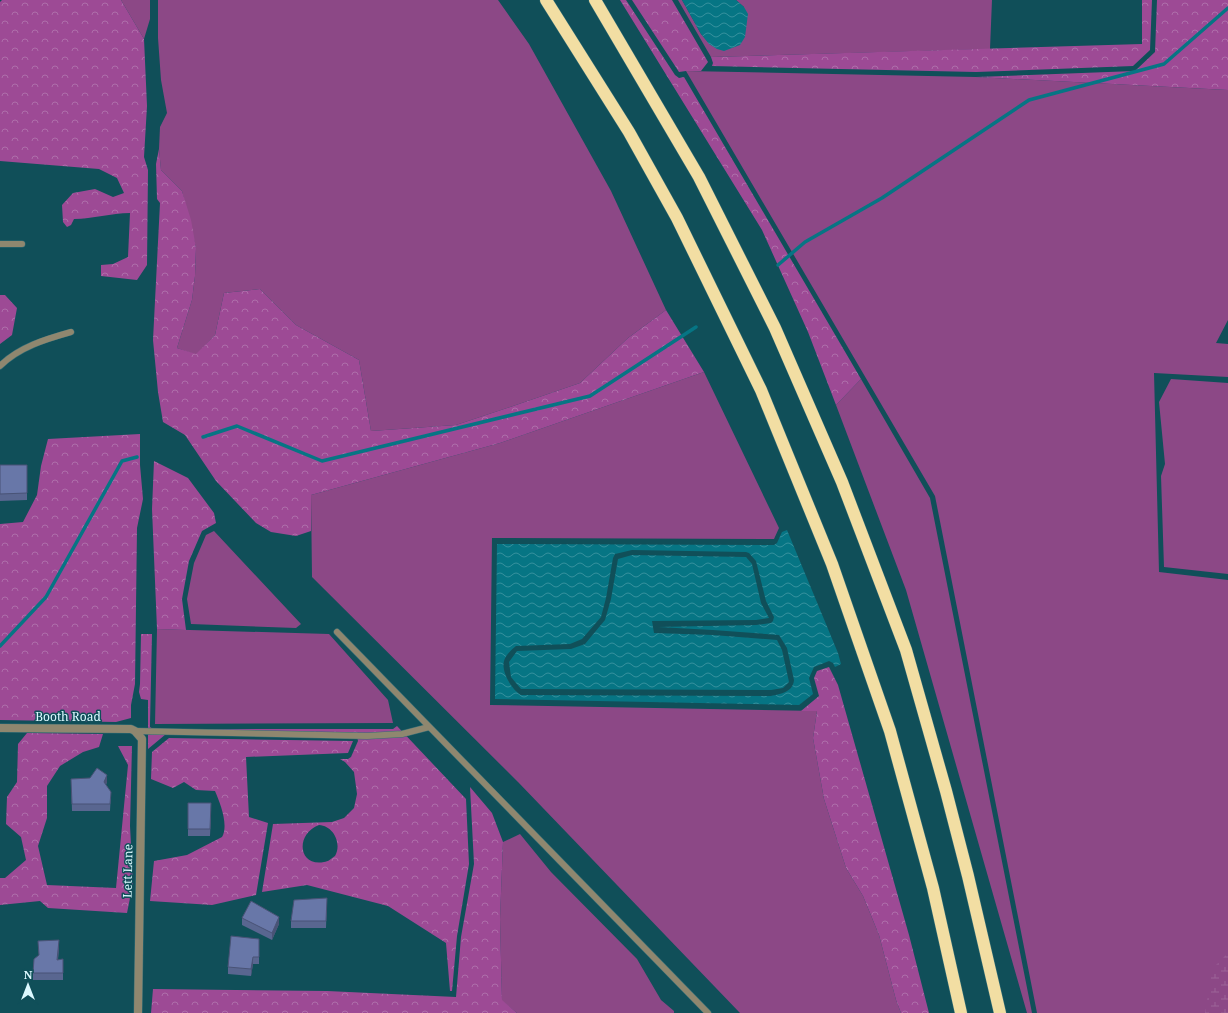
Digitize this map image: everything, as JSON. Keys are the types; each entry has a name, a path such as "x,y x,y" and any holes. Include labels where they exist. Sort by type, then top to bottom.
{"highway":[{"path":"546,0 629,132 669,204 764,397 832,564 890,731 932,888 961,1013"},
{"path":"595,0 703,184 775,328 842,482 906,650 946,791 968,876 1000,1013"}],"street":[{"name":"Booth Road","path":"0,728 123,729 135,731"},
{"name":"Lett Lane","path":"135,731 142,739 138,1013"}],"lane":[{"path":"0,244 22,244"},
{"path":"0,366 7,359 39,341 71,332"},
{"path":"337,632 708,1013"},
{"path":"135,731 367,736 402,734 429,728"}],"green space":[{"path":"2,0 121,0 144,39 147,106 144,157 148,170 147,265 137,280 101,276 101,265 113,264 128,257 130,213 74,219 71,225 67,227 63,222 62,205 73,193 95,189 113,197 124,193 117,178 99,169 0,161 0,2"},
{"path":"121,0 150,0 150,19 144,39"},
{"path":"158,0 498,0 529,44 611,191 666,310 628,338 580,383 456,425 371,431 359,360 296,325 260,289 224,293 215,335 196,355 177,348 192,300 196,248 182,191 161,170 159,149 160,127 167,113 161,80 158,38"},
{"path":"620,0 626,0 675,75 679,78 684,77 861,379 836,405 808,332 762,230"},
{"path":"632,0 672,0 708,62 701,71 679,72"},
{"path":"678,0 682,0 701,34 709,43 744,7 736,0 992,0 990,49 711,57"},
{"path":"1142,0 1152,0 1150,50 1133,66 976,72 712,66 713,63 711,57 1142,44"},
{"path":"1157,0 1228,0 1228,90 976,77 1135,71 1155,52"},
{"path":"686,71 976,77 1228,90 1228,320 1216,343 1228,344 1228,377 1154,373 1159,572 1228,580 1228,1013 1037,1013 935,496"},
{"path":"159,149 161,170 182,191 191,220 196,248 192,300 177,348 196,354 215,335 224,293 260,289 296,325 359,360 371,431 456,425 580,383 628,338 666,310 704,372 500,443 311,495 311,531 296,536 271,532 256,523 216,481 185,435 163,422 158,392 153,340 160,203 157,199 156,164"},
{"path":"0,295 5,295 17,308 12,335 0,344"},
{"path":"704,372 779,528 774,539 492,538 490,705 817,711 813,738 824,799 846,868 863,896 879,935 896,1000 901,1013 740,1013 518,782 312,577 311,495 500,443"},
{"path":"861,379 930,498 1032,1013 1027,1013 906,590 836,405"},
{"path":"1171,379 1228,383 1228,574 1164,567 1161,476 1165,464 1159,402"},
{"path":"140,434 140,465 143,499 137,528 135,684 131,705 131,718 116,722 0,720 0,524 23,522 37,495 41,466 48,439"},
{"path":"154,461 188,478 214,513 216,523 202,531 189,561 182,599 186,630 157,629 152,509"},
{"path":"214,531 301,624 296,628 191,624 187,599 194,563 206,535"},
{"path":"157,629 329,634 388,700 393,723 155,724"},
{"path":"141,634 152,634 150,727 153,729 393,729 397,726 466,799 469,864 457,936 452,991 450,991 446,943 388,906 307,885 262,892 273,824 332,822 344,818 354,808 357,794 354,772 345,762 340,759 348,759 351,757 358,741 357,736 166,734 148,749 148,700 141,699 139,692","holes":["319,825 324,826 332,832 337,841 338,846 335,856 325,862 315,862 309,860 303,849 303,842 306,835 311,829"]},
{"path":"829,667 838,685 909,935 929,1013 901,1013 896,1000 879,935 863,896 846,868 824,799 813,738 817,711 801,711 819,696 814,678 817,671"},
{"path":"27,733 103,734 99,747 83,752 60,766 47,786 47,818 38,846 47,885 116,888 128,765 118,746 132,746 130,826 133,883 127,913 48,908 40,901 0,905 0,878 5,878 26,860 21,837 6,824 7,797 17,782 18,744"},
{"path":"169,738 353,741 348,753 246,757 249,817 268,823 256,895 212,905 150,901 154,861 187,855 222,837 225,826 223,814 215,791 196,790 184,782 173,788 151,779 152,752"},
{"path":"470,787 492,813 503,842 500,919 502,1000 517,1013 151,1013 153,989 327,991 456,997 461,937 474,864"},
{"path":"520,834 551,872 637,959 661,1000 674,1011 674,1013 517,1013 502,1001 500,919 503,842"},
{"path":"1228,953 1228,1013 1205,1013 1212,969"}],"water":[{"path":"682,0 736,0 744,7 748,14 745,37 740,45 724,51 709,44 701,34"},
{"path":"787,530 838,653 841,664 835,667 833,663 829,661 814,667 809,678 813,694 799,705 495,699 497,544 774,545 777,543 782,532","holes":["632,550 749,553 756,561 766,601 774,617 771,623 756,625 658,627 779,635 787,648 794,680 793,684 786,692 771,696 521,695 514,689 508,680 504,670 504,661 507,655 516,646 570,644 582,639 601,617 615,554"]},
{"path":"632,555 746,557 752,564 761,603 769,618 756,620 652,621 654,633 713,635 777,640 782,650 789,682 783,688 771,690 521,689 511,677 509,662 517,651 571,649 585,644 605,620 611,599 618,559"}],"building":[{"path":"0,465 27,465 27,493 0,494"},
{"path":"97,768 107,775 104,782 111,792 110,804 72,804 71,779 90,778"},
{"path":"188,803 211,803 210,829 188,829"},
{"path":"327,898 326,921 291,921 294,900"},
{"path":"251,901 279,917 272,933 242,918"},
{"path":"231,936 259,939 259,957 253,957 251,969 228,967"},
{"path":"59,940 57,960 63,959 63,973 33,973 34,959 39,955 38,941"}],"waterway":[{"path":"778,265 805,242 882,198 1029,100 1164,64 1228,8"},
{"path":"203,437 237,426 322,461 590,396 696,327"},
{"path":"0,646 46,597 122,461 137,457"}]}
